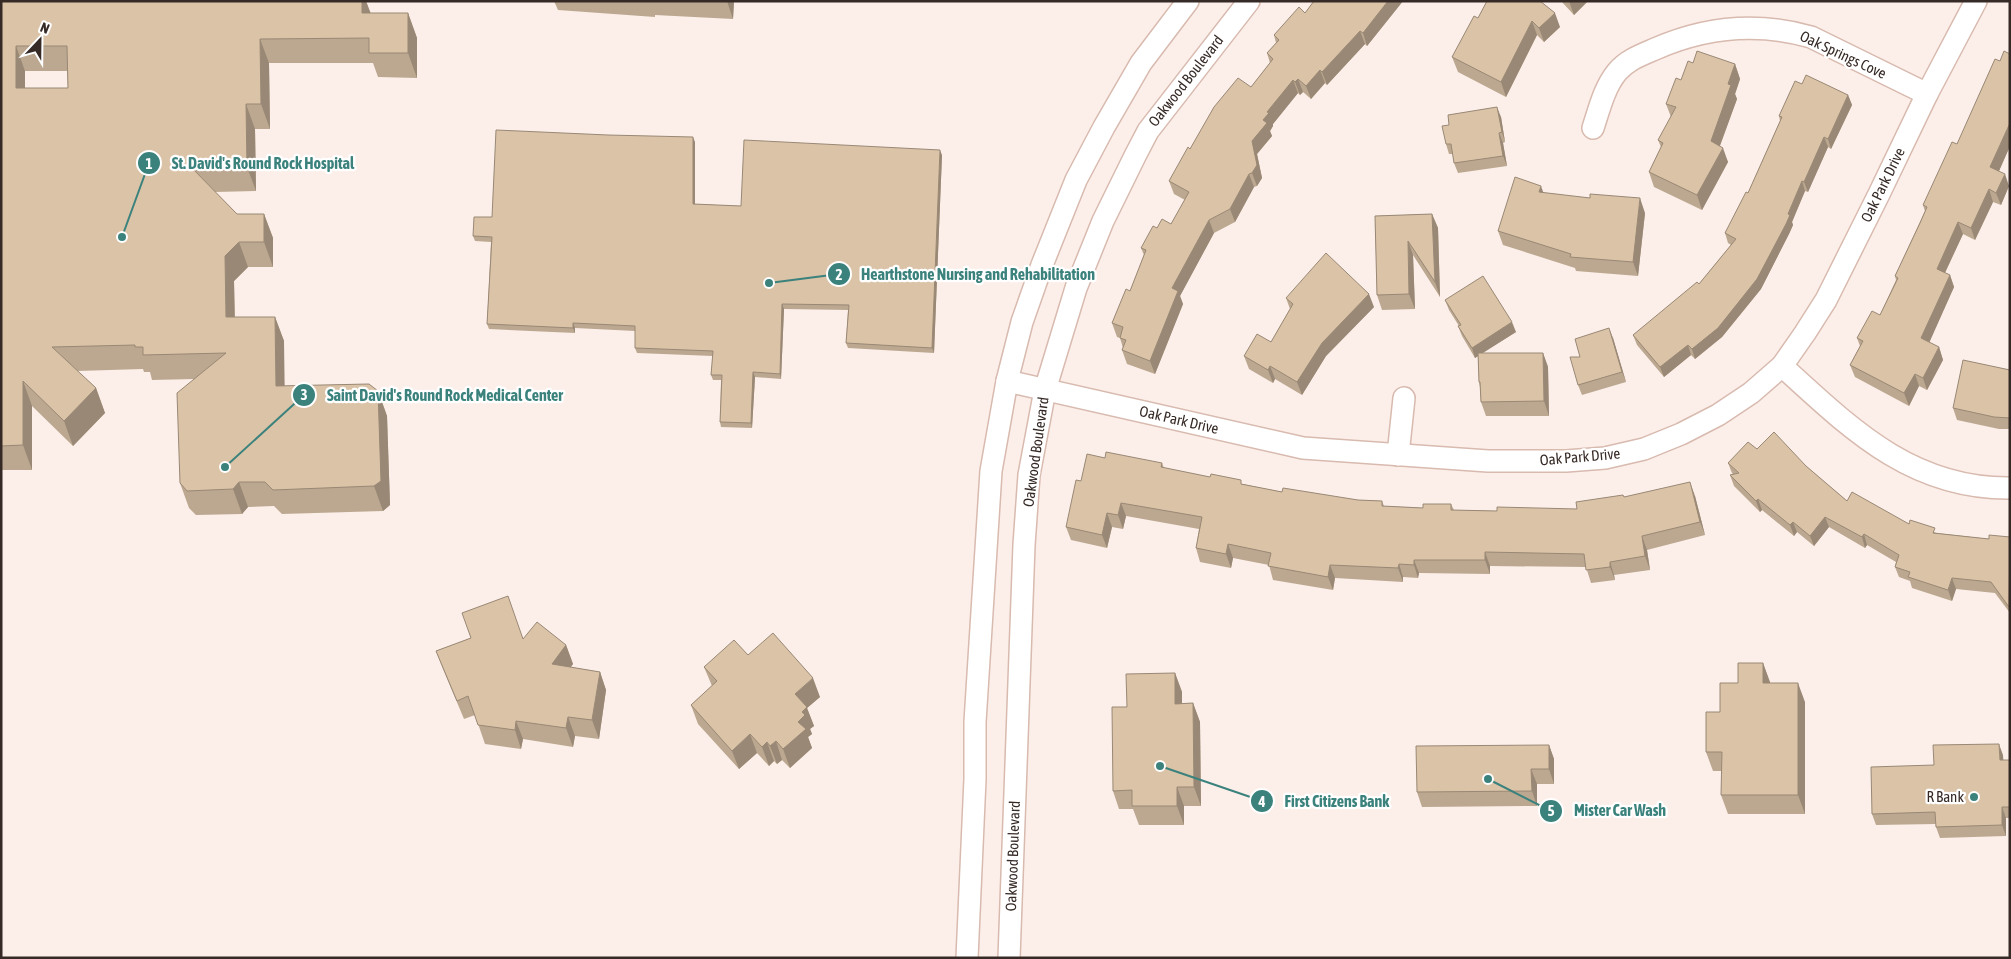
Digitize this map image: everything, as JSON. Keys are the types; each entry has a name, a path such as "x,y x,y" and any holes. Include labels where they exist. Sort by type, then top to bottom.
{"street":[{"path":"967,958 975,779 975,722 991,471 1007,381 1025,314 1042,265 1076,180 1141,63 1188,1"},
{"name":"Oakwood Boulevard","path":"1009,958 1024,545 1030,475 1045,390 1076,288 1103,221 1148,131 1249,1"},
{"name":"Oak Park Drive","path":"1007,381 1304,448 1488,461 1566,461 1605,458 1644,449 1681,434 1718,415 1751,393 1782,366 1826,300 1927,94 1976,1"},
{"name":"Oak Springs Cove","path":"1593,128 1607,88 1617,72 1631,60 1681,38 1714,30 1764,28 1811,37 1927,94"},
{"path":"1782,366 1842,421 1872,444 1904,463 1938,477 1972,486 2010,488"},
{"path":"1398,455 1404,398"}],"building":[{"path":"1,1 362,1 362,13 408,13 408,53 369,53 369,38 260,39 261,104 246,104 247,167 191,167 237,214 264,214 264,242 239,242 225,256 226,317 275,317 276,386 369,384 378,391 381,481 374,486 273,490 265,482 239,482 233,489 187,491 180,483 177,393 226,353 143,355 143,347 135,347 135,345 52,347 96,388 64,421 23,381 23,445 1,446","holes":["16,46 67,46 68,88 16,88"]},
{"path":"1314,1 1388,1 1363,33 1360,31 1322,72 1320,70 1306,86 1298,79 1295,82 1293,80 1267,112 1269,113 1263,120 1267,123 1252,141 1257,165 1252,173 1249,174 1230,209 1209,220 1172,288 1178,291 1150,361 1122,350 1126,340 1120,338 1123,327 1112,323 1126,289 1130,291 1146,250 1141,248 1153,226 1157,228 1162,219 1171,224 1189,192 1169,181 1214,107 1238,78 1251,87 1273,59 1267,53 1279,40 1274,35 1299,7 1305,13"},
{"path":"1487,1 1540,1 1555,13 1539,28 1532,21 1501,82 1452,57 1474,16 1478,18"},
{"path":"1697,51 1735,64 1728,84 1731,85 1711,141 1723,148 1697,195 1649,172 1663,143 1658,140 1676,107 1666,104 1676,78 1681,80 1688,61 1693,63"},
{"path":"2004,51 2010,54 2010,123 1990,167 2005,174 1996,193 1989,189 1971,228 1958,222 1937,269 1950,275 1921,338 1939,347 1923,378 1915,374 1904,393 1850,365 1863,341 1857,338 1872,311 1880,315 1898,278 1895,276 1927,207 1923,205 1952,142 1957,144 1995,59 2000,61"},
{"path":"1806,75 1848,95 1828,139 1824,137 1804,182 1802,181 1788,214 1790,215 1786,224 1757,279 1718,328 1692,349 1688,345 1660,367 1633,335 1697,282 1699,284 1736,239 1725,233 1746,192 1748,193 1782,117 1779,116 1795,81 1802,84"},
{"path":"1497,107 1502,132 1499,133 1503,156 1454,163 1451,144 1446,144 1442,126 1449,125 1448,115"},
{"path":"496,130 693,137 693,204 741,206 744,140 940,150 932,348 846,343 849,305 782,304 780,374 753,372 751,423 720,422 722,375 711,375 713,351 635,348 635,326 573,323 573,328 487,324 492,237 473,236 474,217 492,217"},
{"path":"1515,177 1541,186 1539,192 1590,198 1590,194 1640,198 1633,262 1570,257 1571,254 1498,231"},
{"path":"1432,214 1435,282 1408,241 1409,294 1377,295 1375,216"},
{"path":"1326,253 1369,294 1322,343 1297,382 1270,366 1268,370 1244,356 1257,334 1271,342 1293,304 1286,298"},
{"path":"1483,276 1512,322 1472,348 1458,326 1461,325 1445,300"},
{"path":"1609,328 1622,372 1578,385 1570,357 1580,357 1575,339"},
{"path":"1478,353 1543,353 1544,401 1481,402"},
{"path":"1963,360 2010,370 2010,418 1994,417 1953,408"},
{"path":"1774,432 1806,466 1847,501 1852,492 1909,524 1910,520 1935,528 1933,533 1989,539 1989,535 2010,537 2009,607 1991,582 1952,578 1948,590 1908,577 1910,572 1895,567 1899,555 1864,534 1862,537 1825,517 1810,536 1793,522 1790,525 1758,499 1756,501 1730,475 1739,473 1728,463 1748,442 1757,449"},
{"path":"1106,452 1162,463 1161,467 1210,477 1211,474 1241,480 1241,484 1282,492 1283,488 1358,500 1382,501 1382,506 1423,508 1423,504 1451,504 1451,510 1497,511 1497,507 1577,509 1576,502 1623,495 1624,497 1690,482 1700,522 1642,536 1645,556 1610,562 1610,567 1586,570 1584,554 1485,552 1485,560 1414,560 1414,565 1399,564 1398,568 1330,565 1328,577 1268,566 1271,553 1228,544 1226,554 1196,548 1202,517 1121,503 1118,515 1107,513 1102,535 1066,527 1076,480 1081,481 1087,454 1105,458"},
{"path":"508,596 523,639 537,622 566,645 552,664 600,672 592,720 568,717 566,728 516,721 515,730 478,725 468,696 457,701 436,651 471,638 462,613"},
{"path":"773,633 813,678 795,694 807,707 802,712 805,715 798,722 806,729 783,749 776,741 770,746 767,742 762,747 750,734 732,751 691,705 717,681 704,667 734,640 748,655"},
{"path":"1738,663 1763,663 1763,683 1798,683 1798,795 1721,795 1722,752 1706,752 1706,712 1720,712 1720,683 1738,683"},
{"path":"1175,673 1175,704 1193,703 1194,787 1177,787 1177,806 1132,806 1132,790 1113,791 1112,707 1127,707 1126,674"},
{"path":"1999,744 2000,760 2010,760 2010,807 2002,807 2002,825 1936,827 1935,812 1872,814 1871,767 1934,765 1933,745"},
{"path":"1549,745 1549,769 1531,769 1532,791 1417,792 1416,746"}],"place":[{"name":"St. David's Round Rock Hospital","path":"122,237"},
{"name":"Hearthstone Nursing and Rehabilitation","path":"769,283"},
{"name":"Saint David's Round Rock Medical Center","path":"225,467"},
{"name":"First Citizens Bank","path":"1160,766"},
{"name":"Mister Car Wash","path":"1488,779"},
{"name":"R Bank","path":"1974,797"}]}
